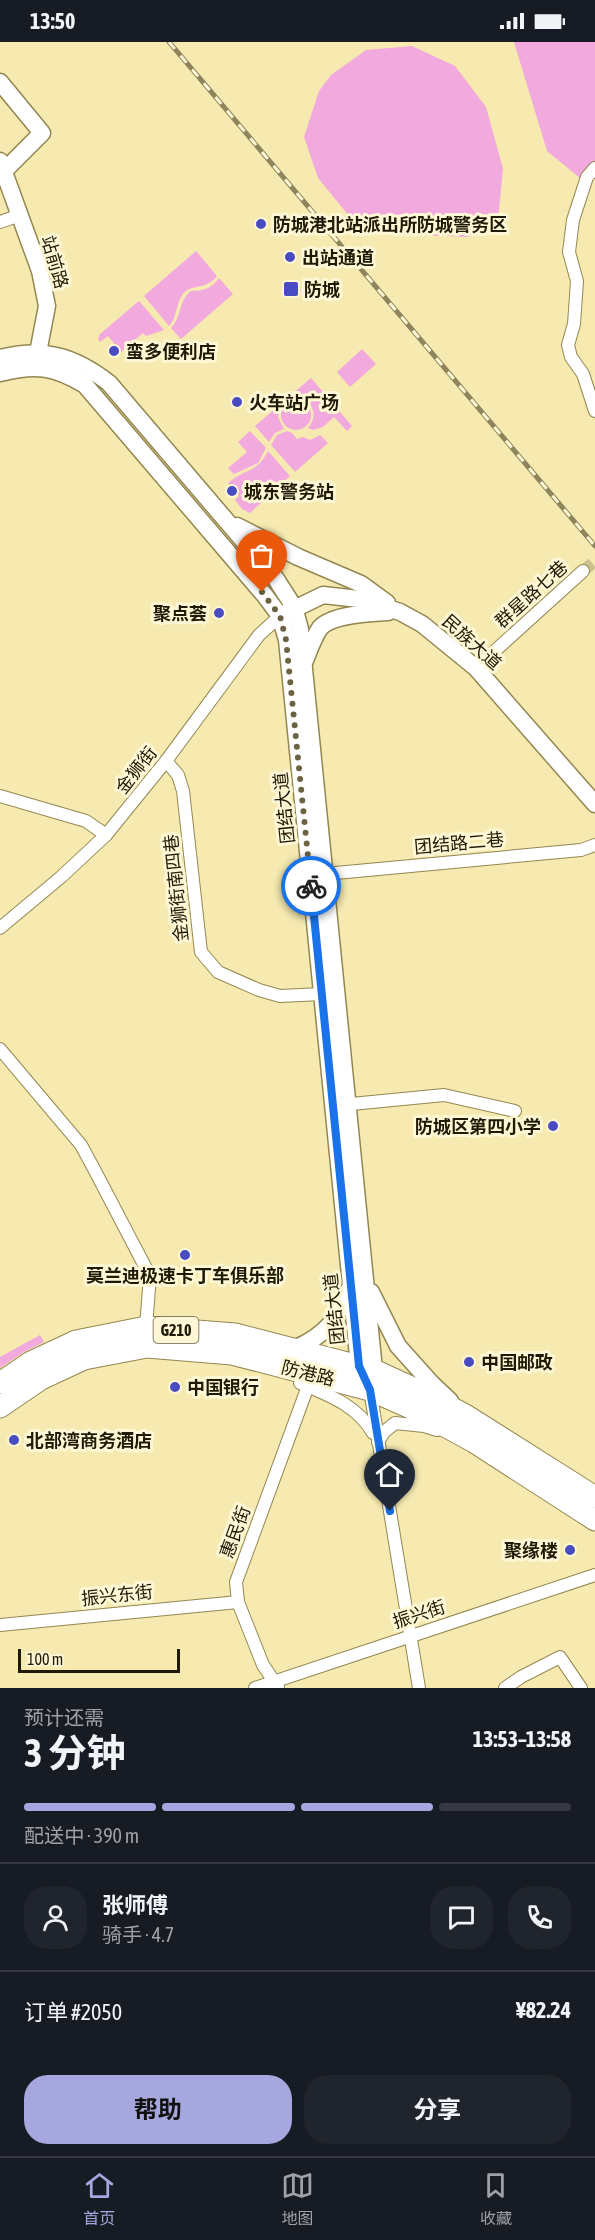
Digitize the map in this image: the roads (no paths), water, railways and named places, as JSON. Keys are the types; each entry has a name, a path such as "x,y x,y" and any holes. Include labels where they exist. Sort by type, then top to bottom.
{"highway":[{"name":"防港路","path":"0,1383 31,1362 76,1341 146,1327 235,1334 294,1349 426,1394 466,1416 595,1497"},
{"name":"防港路","path":"0,1407 40,1379 84,1359 147,1347 232,1354 368,1375 415,1410 474,1442 595,1520"}],"main road":[{"name":"站前路","path":"0,82 42,133 2,166 40,271 47,306 37,359"},
{"path":"0,358 37,359"},
{"path":"0,373 37,359"},
{"name":"团结大道","path":"37,359 73,360 95,372 115,389 276,579 287,612 286,640 322,994 341,1105"},
{"name":"团结大道","path":"37,359 85,385 266,597 287,612 300,629 325,874 341,1105 368,1375"},
{"path":"227,520 289,553 361,584 400,612"},
{"name":"民族大道","path":"287,612 323,595 359,599 400,612 422,624 476,668 595,804"},
{"path":"304,663 311,644 322,626 354,613 400,612"},
{"path":"294,1349 315,1340 328,1328 358,1283 398,1347 466,1416"}],"street":[{"path":"595,168 587,177 573,220 569,252 577,281 573,324 568,345 571,357 583,374 595,411"},
{"path":"0,222 20,215"},
{"name":"群星路七巷","path":"476,668 583,571"},
{"name":"金狮街","path":"0,928 61,877 106,834 166,761 259,635 287,612"},
{"name":"金狮街南四巷","path":"166,761 178,775 183,791 201,952 218,972 259,990 280,996 322,994"},
{"path":"0,796 86,821 106,834"},
{"name":"团结路二巷","path":"325,874 581,850 595,845"},
{"path":"0,1049 81,1145 94,1169 150,1276 146,1327"},
{"path":"341,1105 444,1095 515,1111"},
{"path":"232,1354 338,1399 365,1419 378,1442"},
{"path":"368,1375 419,1688"},
{"name":"惠民街","path":"277,1685 263,1665 238,1602 236,1582 308,1386"},
{"path":"378,1442 384,1432 395,1423 424,1426 474,1442"},
{"name":"振兴街","path":"255,1688 277,1685 411,1636 595,1575"},
{"name":"振兴东街","path":"0,1625 238,1602"},
{"path":"505,1688 560,1657 581,1688"}],"tunnel":[{"path":"583,571 595,561"}],"railway":[{"path":"169,42 595,546"}],"place":[{"name":"防城港北站派出所防城警务区","path":"261,224"},
{"name":"出站通道","path":"290,257"},
{"name":"防城","path":"291,289"},
{"name":"蛮多便利店","path":"114,351"},
{"name":"火车站广场","path":"237,402"},
{"name":"城东警务站","path":"232,491"},
{"name":"聚点荟","path":"219,613"},
{"name":"防城区第四小学","path":"553,1126"},
{"name":"莫兰迪极速卡丁车俱乐部","path":"185,1255"},
{"name":"中国邮政","path":"469,1362"},
{"name":"中国银行","path":"175,1387"},
{"name":"北部湾商务酒店","path":"14,1440"},
{"name":"聚缘楼","path":"570,1550"}]}
